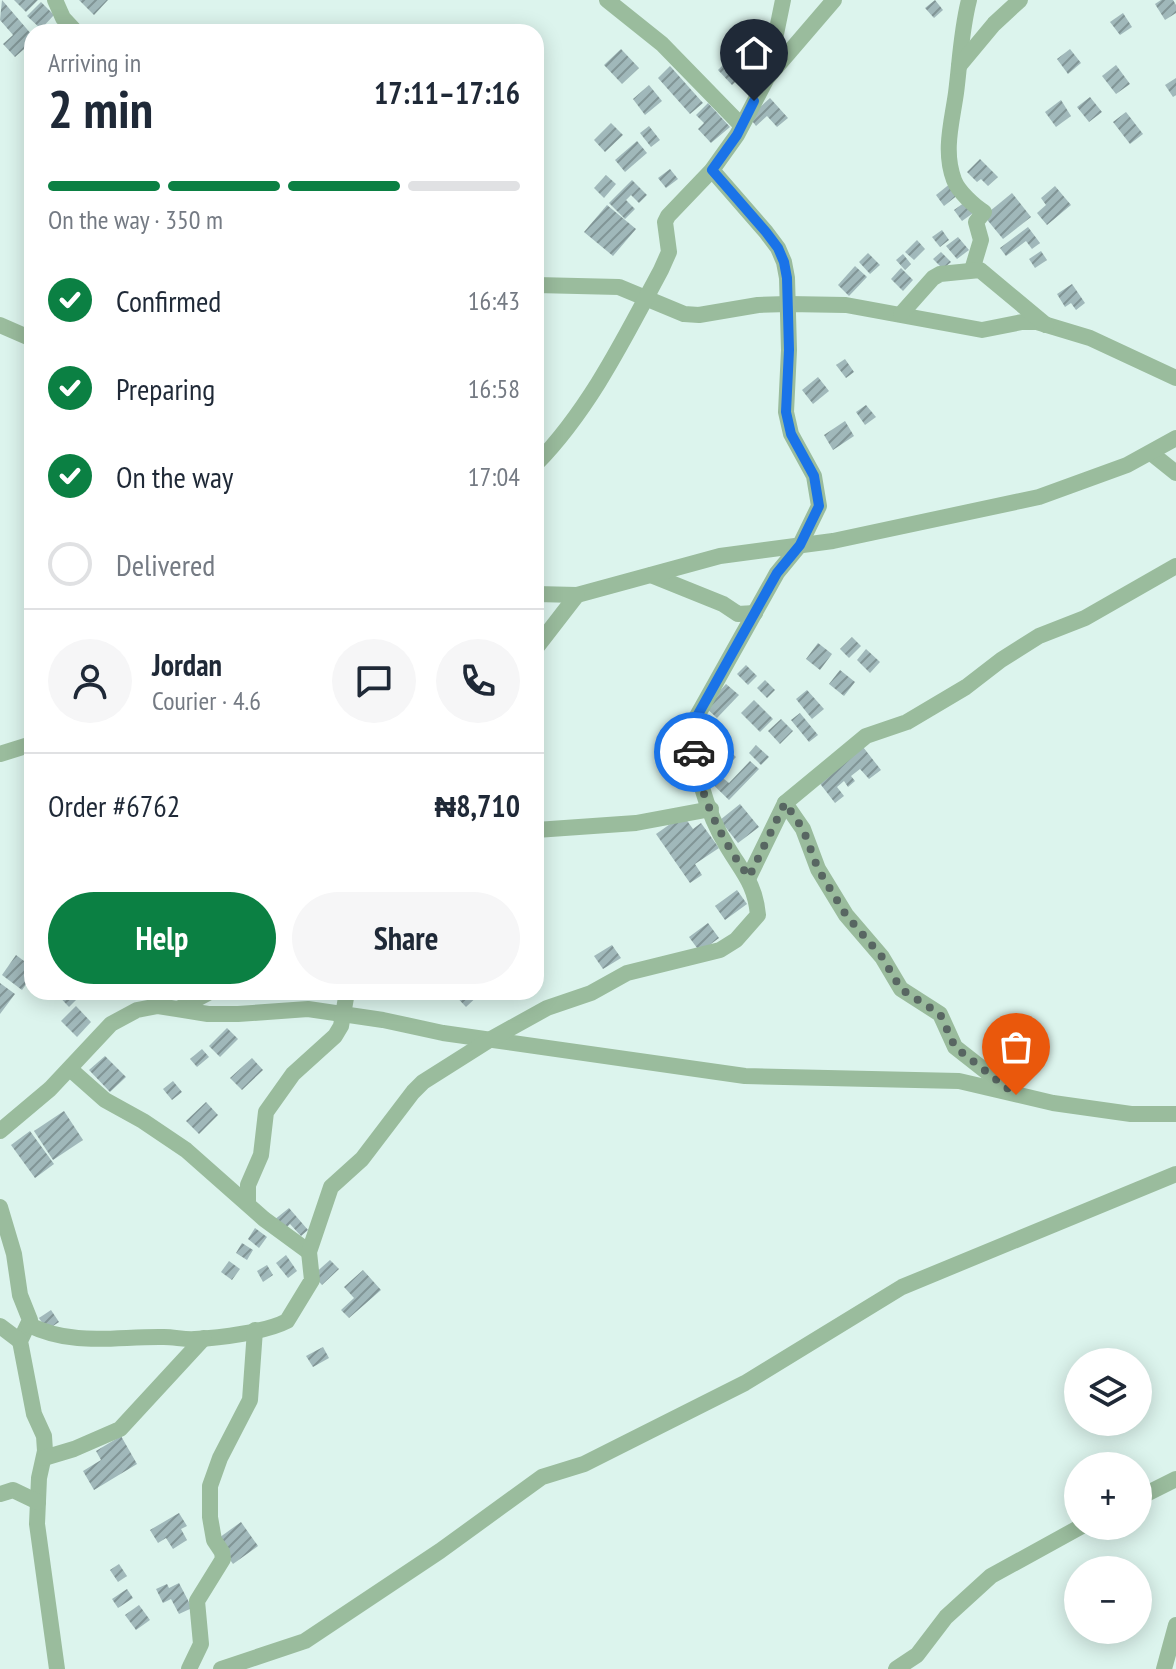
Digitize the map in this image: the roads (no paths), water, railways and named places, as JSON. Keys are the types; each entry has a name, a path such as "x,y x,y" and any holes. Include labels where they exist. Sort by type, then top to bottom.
{"street":[{"path":"55,0 69,24"},
{"path":"607,0 662,44 740,124"},
{"path":"767,78 783,0"},
{"path":"544,454 583,408 647,297 669,252 665,222 668,216 712,170 737,135 740,124 767,78 834,0"},
{"path":"969,0 961,36 948,137 957,187 984,212 976,222 981,240 972,270"},
{"path":"958,67 994,24 1020,0"},
{"path":"29,1325 48,1334 102,1341 204,1338 282,1324 291,1316 312,1280 309,1252 323,1215 326,1197 338,1178 369,1151 423,1082 547,1008 591,993 627,973 709,954 730,945 758,915 749,877 727,848 695,764 693,730 696,718 777,573 800,545 817,514 819,497 806,459 791,434 786,412 787,278 778,248 712,170"},
{"path":"901,314 940,274 980,270 1048,326"},
{"path":"544,285 619,287 684,314 699,315 758,305 846,305 982,330 1022,322 1048,326 1117,349 1176,378"},
{"path":"0,325 24,336"},
{"path":"544,594 577,595 745,551 875,533 1039,497 1092,480 1176,438"},
{"path":"1151,453 1176,473"},
{"path":"749,877 785,803 866,736 907,722 966,687 1039,636 1094,613 1176,566"},
{"path":"651,575 714,600 738,614 755,613"},
{"path":"544,638 577,595"},
{"path":"738,614 744,634"},
{"path":"0,754 24,746"},
{"path":"785,803 803,829 818,869 846,915 882,957 901,989 940,1014 955,1047 1016,1095"},
{"path":"544,829 636,823 711,809"},
{"path":"180,1008 196,1000"},
{"path":"198,1012 205,1000"},
{"path":"248,1203 248,1185 261,1155 266,1112 293,1074 335,1036 346,1000"},
{"path":"0,1131 33,1106 96,1038 122,1016 158,1006 238,1014 308,1009 745,1076 959,1081 1053,1103 1131,1114 1176,1114"},
{"path":"70,1069 105,1100 186,1150 264,1219 309,1252"},
{"path":"227,1184 252,1171"},
{"path":"221,1669 305,1641 440,1551 542,1477 584,1464 745,1383 902,1287 1176,1174"},
{"path":"0,1207 14,1254 20,1295 30,1320 20,1341 34,1414 44,1436 38,1502 39,1548 57,1669"},
{"path":"0,1326 20,1341"},
{"path":"189,1669 201,1644 197,1601 223,1559 214,1540 210,1486 220,1458 250,1400 255,1330"},
{"path":"44,1458 120,1429 204,1338"},
{"path":"1152,1491 1176,1479"},
{"path":"4,1490 38,1502"},
{"path":"896,1669 917,1655 946,1617 991,1576 1064,1536"},
{"path":"1164,1669 1176,1625"}]}
